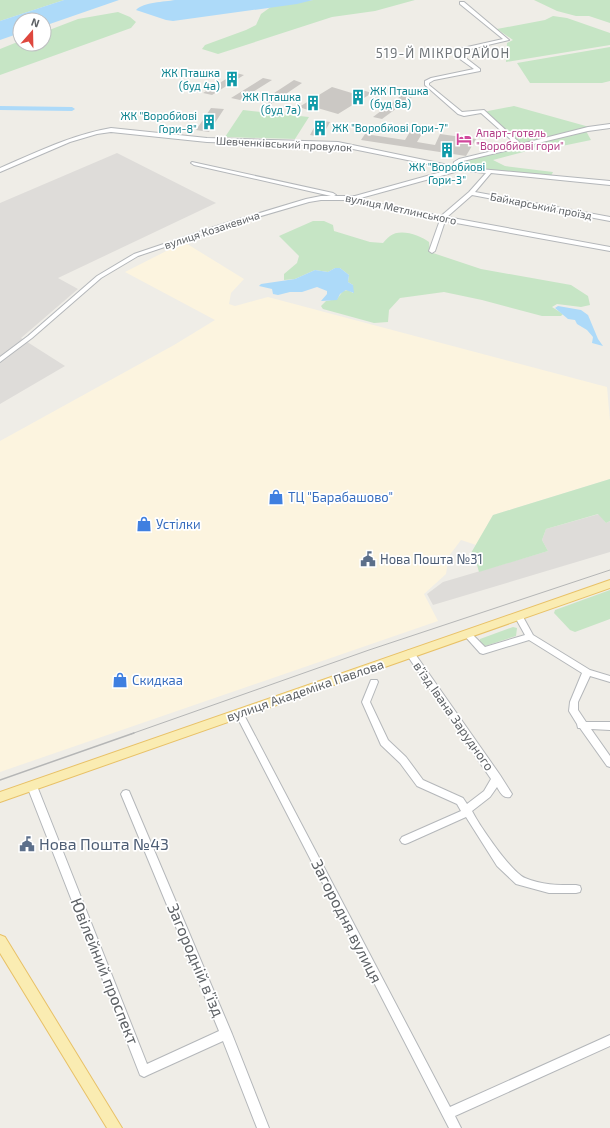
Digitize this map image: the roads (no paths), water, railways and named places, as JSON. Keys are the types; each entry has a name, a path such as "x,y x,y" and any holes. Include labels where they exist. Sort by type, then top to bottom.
{"main road":[{"name":"вулиця Академіка Павлова","path":"0,797 610,584"},
{"path":"0,941 115,1128"}],"street":[{"path":"462,3 507,40 456,51 455,53 478,70 433,79 427,82 427,86 460,113 464,114 482,111 519,146"},
{"path":"455,168 456,163 461,160 588,129 610,127"},
{"name":"Шевченківський провулок","path":"0,170 81,136 111,130 192,139 338,144 455,168 610,183"},
{"name":"вулиця Метлинського","path":"194,163 348,199 610,249"},
{"name":"вулиця Козакевича","path":"0,360 30,337 99,277 136,256 225,225 308,200 321,198 348,199 452,171 455,168"},
{"path":"432,251 444,218 472,193 489,172"},
{"name":"Байкарський проїзд","path":"472,193 610,219"},
{"path":"519,617 530,637 587,672 610,679"},
{"path":"467,634 483,651 530,637"},
{"name":"в’їзд Івана Зарудного","path":"410,654 507,794"},
{"path":"587,672 573,708 574,715 610,762"},
{"path":"374,682 366,702 384,742 404,760 420,783 460,801 501,862 520,881 549,889 576,889"},
{"name":"Загородня вулиця","path":"239,713 455,1128"},
{"path":"581,725 610,726"},
{"name":"в’їзд Івана Зарудного","path":"405,840 467,811 487,794 497,778"},
{"name":"Ювілейний проспект","path":"32,786 144,1071 226,1034"},
{"name":"Загородній вʼїзд","path":"126,794 226,1034 262,1128"},
{"path":"447,1114 610,1040"}],"water":[{"path":"64,0 119,0 52,23 52,12 27,12"},
{"path":"175,0 313,0 297,4 173,21 136,10 144,5"},
{"path":"12,17 12,36 0,40 0,21"},
{"path":"335,268 340,268 349,275 348,282 353,285 354,293 346,290 340,294 337,300 321,301 327,294 327,291 317,287 302,292 290,292 278,295 273,294 272,289 259,286 261,284 295,279 315,270 328,272"},
{"path":"558,306 581,310 588,315 598,339 603,346 592,343 593,337 587,330 577,324 575,320 568,319 555,308"}],"waterway":[{"path":"0,108 72,109"}],"tram line":[{"path":"131,734 369,650 610,570"},
{"path":"0,780 134,733"}],"place":[{"name":"ЖК Пташка (буд 4а)","path":"232,79"},
{"name":"ЖК Пташка (буд 8а)","path":"358,97"},
{"name":"ЖК Пташка (буд 7а)","path":"313,103"},
{"name":"ЖК \"Воробйові Гори-8\"","path":"209,122"},
{"name":"ЖК \"Воробйові Гори-7\"","path":"320,128"},
{"name":"Апарт-готель \"Воробйові гори\"","path":"464,139"},
{"name":"ЖК \"Воробйові Гори-3\"","path":"447,150"},
{"name":"ТЦ \"Барабашово\"","path":"276,497"},
{"name":"Устілки","path":"144,524"},
{"name":"Нова Пошта №31","path":"368,559"},
{"name":"Скидкаа","path":"120,680"},
{"name":"Нова Пошта №43","path":"27,844"}],"district":[{"name":"519-Й МІКРОРАЙОН","path":"443,53"}]}
